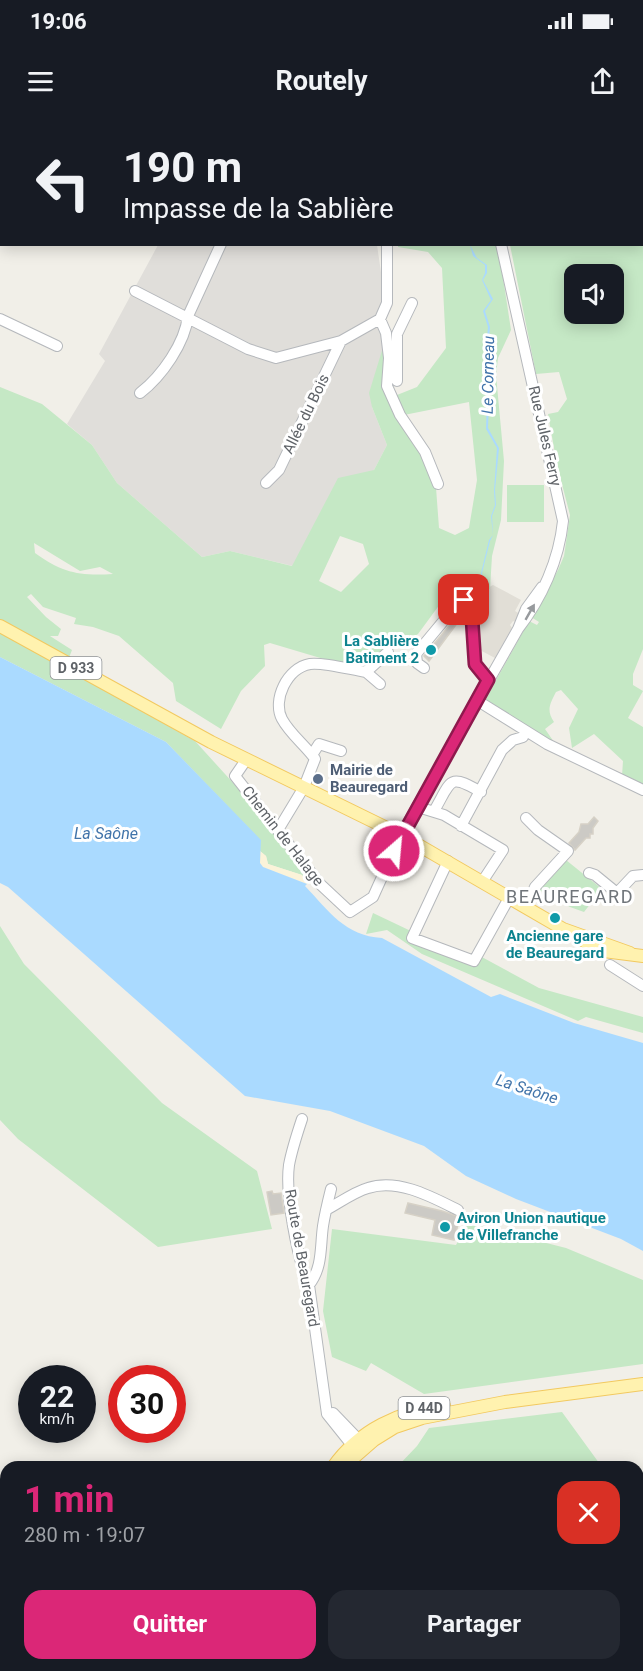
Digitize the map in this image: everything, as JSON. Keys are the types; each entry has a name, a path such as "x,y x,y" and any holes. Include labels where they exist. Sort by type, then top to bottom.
{"main road":[{"name":"D 933","path":"0,626 246,760 401,835 579,937 596,950 606,948 643,956"},
{"name":"D 44D","path":"356,1445 415,1420 505,1402 643,1384"},
{"path":"339,1461 356,1445"},
{"path":"347,1461 356,1445"}],"street":[{"path":"140,393 164,371 187,327 188,316 220,246"},
{"path":"135,291 188,316 248,349 276,358 341,341 380,320 387,303 387,246"},
{"name":"Rue Jules Ferry","path":"373,897 401,835 518,629 526,609 542,587 557,555 563,521 501,246"},
{"path":"412,303 392,334 387,386 400,415 425,452 438,484"},
{"path":"0,319 57,346"},
{"path":"380,320 392,334 397,381"},
{"name":"Allée du Bois","path":"266,483 279,470 341,341"},
{"path":"424,668 417,663 416,654 442,621 460,601 464,600 471,604 476,667 488,680"},
{"path":"366,672 388,652"},
{"path":"278,831 304,787 315,759 283,722 278,708 282,687 296,672 310,664 366,672 380,684"},
{"path":"478,700 554,748 643,790"},
{"path":"461,826 502,750 513,740 523,737"},
{"path":"312,755 319,744 341,751"},
{"name":"Chemin de Halage","path":"246,760 235,776 330,896 350,912 373,897"},
{"path":"434,811 454,780 459,780 481,792"},
{"path":"418,807 434,811 502,850 482,882"},
{"path":"526,818 538,830 568,851 537,885 526,908"},
{"path":"448,861 412,938 474,961 509,898"},
{"path":"589,873 595,874 617,892 633,876 643,874"},
{"path":"606,948 604,961 643,986"},
{"name":"Route de Beauregard","path":"302,1119 290,1164 288,1182 301,1267 309,1285 324,1398 356,1445"},
{"path":"326,1210 368,1187 394,1186 420,1192 458,1210"},
{"path":"309,1285 316,1276 320,1264 326,1210 331,1189"}],"shaded area":[{"path":"157,246 377,246 382,279 384,344 372,407 387,445 374,470 315,524 293,566 230,551 202,557 117,483 92,445 67,424 105,361 99,354"},
{"path":"493,585 521,600 515,611 520,614 516,622 513,621 510,625 512,628 495,658 478,649 477,604 471,597"}],"green space":[{"path":"398,246 498,246 511,330 498,358 496,375 504,461 501,520 492,556 490,589 474,594 457,581 418,634 388,652 364,671 270,643 264,645 265,666 241,691 221,729 176,701 173,683 119,636 93,627 74,624 76,618 43,607 31,594 27,597 61,629 58,636 50,636 72,650 65,668 195,741 235,785 310,880 307,884 302,875 268,864 266,856 260,851 260,840 166,742 0,657 0,387 42,404 92,445 117,483 202,557 230,551 292,566 338,478 374,470 387,445 369,393 384,344 383,386 435,474 439,528 455,535 469,528 477,480 469,402 404,415 392,397 417,387 446,348 442,268 428,252","holes":["340,536 363,544 369,564 341,592 319,581","34,543 80,571 100,567 113,574 81,574 63,569 35,553"]},
{"path":"510,246 643,246 643,649 633,674 633,685 643,691 628,718 643,727 643,785 622,776 623,761 594,734 572,748 569,728 578,709 561,690 556,692 550,707 550,714 554,722 545,729 554,742 552,743 485,700 529,621 537,625 539,622 531,617 564,556 570,515 557,465 548,414 558,412 567,399 559,372 536,374"},
{"path":"507,485 544,485 544,522 507,522"},
{"path":"566,860 602,889 584,912 539,890"},
{"path":"373,913 474,961 480,956 539,988 643,1017 643,1033 586,1017 578,1021 422,954 387,930 366,934"},
{"path":"0,926 24,964 162,1103 257,1171 272,1229 158,1247 18,1139 0,1120"},
{"path":"468,1223 566,1248 643,1280 643,1364 424,1394 371,1363 366,1371 332,1357 323,1311 332,1229 456,1245"},
{"path":"562,1412 598,1461 403,1461 417,1446 429,1428"}],"sand":[{"path":"260,851 266,856 268,864 302,875 307,884 263,867 260,863"}],"water":[{"path":"470,246 477,258 487,265 487,273 483,280 493,299 485,311 490,327 486,370 491,386 488,428 499,448 496,505 492,516 493,535 491,516 495,505 494,491 497,448 486,429 489,386 484,370 488,327 483,311 491,300 482,280 485,265 473,256"},
{"path":"493,535 482,573 484,583 481,573 489,540"},
{"name":"La Saône","path":"0,657 166,742 261,840 260,863 263,867 307,884 305,886 322,904 348,927 358,933 382,938 491,997 500,994 574,1023 643,1043 643,1251 621,1239 516,1199 466,1176 424,1146 330,1111 245,1096 8,887 0,883"}],"building":[{"path":"454,620 458,622 429,661 424,656"},
{"path":"594,817 598,821 593,828 593,834 590,834 590,838 586,838 575,850 569,843 579,832 581,824 588,824"},
{"path":"272,1191 273,1194 281,1193 284,1213 271,1215 267,1192"},
{"name":"Aviron Union nautique de Villefranche","path":"408,1203 460,1217 454,1240 432,1235 435,1220 405,1213"}],"place":[{"name":"La Sablière Batiment 2","path":"431,650"},
{"name":"Mairie de Beauregard","path":"318,779"},
{"name":"Ancienne gare de Beauregard","path":"555,918"},
{"name":"Aviron Union nautique de Villefranche","path":"445,1227"}],"district":[{"name":"BEAUREGARD","path":"570,896"}],"route":[{"path":"394,851 488,680 476,667 471,604 464,600"}],"water label":[{"name":"Le Corneau","path":"488,375"}]}
